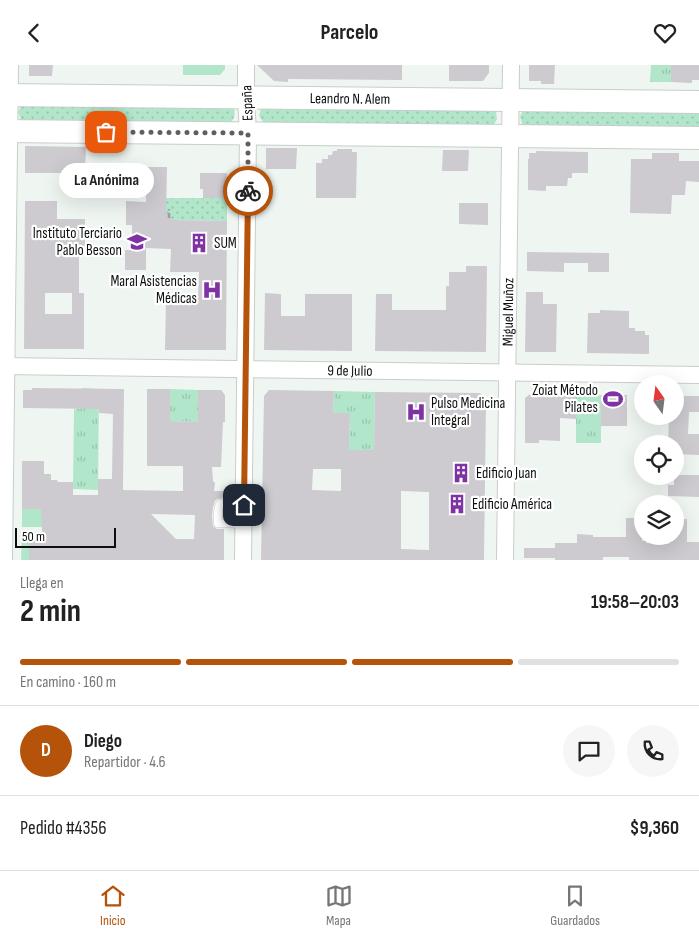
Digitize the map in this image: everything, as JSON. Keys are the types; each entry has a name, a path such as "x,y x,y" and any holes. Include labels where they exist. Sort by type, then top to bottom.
{"main road":[{"path":"1,560 3,131 7,65"},
{"name":"Leandro N. Alem","path":"4,95 699,102"},
{"path":"3,131 699,138"}],"street":[{"name":"España","path":"243,560 248,133 246,65"},
{"name":"Miguel Muñoz","path":"505,560 511,65"},
{"name":"9 de Julio","path":"2,366 699,375"}],"lane":[{"path":"244,503 220,504 218,507 218,523 244,524"}],"path":[{"path":"169,209 169,218"}],"green space":[{"path":"183,65 225,65 225,69 220,75 183,75"},
{"path":"651,65 671,65 671,82 650,82"},
{"path":"22,104 233,107 235,113 230,123 21,120 18,112"},
{"path":"261,108 494,109 497,119 493,126 264,123 259,116"},
{"path":"524,109 699,109 699,132 524,127 520,116"},
{"path":"166,198 227,198 227,221 171,220 171,214 166,214"},
{"path":"82,388 99,389 98,490 73,489 74,409 82,408"},
{"path":"170,389 198,390 198,422 170,421"},
{"path":"334,391 375,392 374,450 349,450 350,413 333,413"},
{"path":"576,394 601,395 601,443 576,443"},
{"path":"22,509 61,509 61,527 22,527"},
{"path":"22,532 29,532 29,560 21,560"}],"building":[{"path":"29,65 53,65 52,76 29,76"},
{"path":"257,65 402,65 402,80 288,79 288,82 274,81"},
{"path":"449,65 489,65 489,73 483,81 449,81"},
{"path":"529,65 555,65 554,84 541,84 541,81 529,81"},
{"path":"671,65 699,65 699,80 692,80 692,83 671,82"},
{"path":"25,146 86,147 85,173 25,173"},
{"path":"266,148 297,148 296,169 266,169"},
{"path":"337,149 352,149 352,152 357,152 356,198 316,198 316,163 322,163 322,159 328,159 328,155 332,155 333,151 337,151"},
{"path":"443,150 469,150 468,171 442,171"},
{"path":"536,151 588,152 588,173 572,173 572,178 568,178 567,186 546,186 546,191 528,190 529,153 536,153"},
{"path":"652,153 679,153 679,161 699,161 699,182 686,181 685,195 672,195 671,214 630,213 631,159 652,159"},
{"path":"146,167 167,167 166,214 171,214 171,220 227,221 226,350 165,350 166,298 198,298 199,272 170,272 171,249 146,248 146,270 125,270 125,250 132,250 132,225 126,225 126,201 146,202"},
{"path":"200,173 227,173 227,198 203,198 203,189 200,189"},
{"path":"25,201 57,201 57,219 85,219 85,253 79,253 79,293 84,293 84,349 24,349","holes":["45,293 72,293 72,314 45,314"]},
{"path":"459,203 488,203 488,225 459,224"},
{"path":"527,252 609,253 609,272 588,272 588,263 564,263 564,272 527,271"},
{"path":"466,266 487,266 486,352 375,351 376,294 392,294 392,310 446,310 446,286 449,286 449,272 466,272"},
{"path":"526,292 543,292 543,304 557,304 556,352 525,352"},
{"path":"265,293 281,294 281,316 305,316 305,294 352,294 352,351 264,350"},
{"path":"600,310 629,311 629,328 635,328 635,331 645,331 645,335 649,335 649,354 587,353 588,313 600,313"},
{"path":"32,388 124,389 123,490 183,491 183,466 147,466 147,389 170,389 170,421 198,422 198,390 221,390 225,395 225,422 223,422 221,467 212,467 213,481 215,483 214,491 224,491 224,498 215,501 212,516 213,526 217,529 224,529 224,560 29,560 29,532 42,532 41,509 22,509 22,461 44,461 44,474 51,474 51,480 73,482 73,495 98,495 98,479 112,479 113,414 99,413 99,409 23,408 23,390 32,390","holes":["151,514 195,515 194,539 176,539"]},
{"path":"269,390 334,391 333,413 350,413 349,450 374,450 375,392 480,393 486,400 484,560 261,560 264,396","holes":["313,469 341,469 341,491 312,490","401,491 429,492 429,550 401,549"]},
{"path":"530,394 576,394 576,419 560,418 560,441 539,440 539,443 525,443 525,398"},
{"path":"601,395 627,395 627,426 601,426"},
{"path":"684,396 699,396 699,412 689,412 688,434 699,434 699,455 684,454 684,435 668,435 669,425 684,425"},
{"path":"684,475 699,475 699,497 668,495 668,485 684,485"},
{"path":"626,518 634,518 634,545 684,545 684,519 687,519 687,542 699,542 699,560 629,560 629,557 603,557 603,560 524,558 524,548 555,548 555,543 577,543 577,534 593,535 593,537 626,537"}],"way so far":[{"path":"106,132 248,133 248,191"}],"place":[{"name":"La Anónima","path":"106,132"},
{"name":"Instituto Terciario Pablo Besson","path":"137,242"},
{"name":"SUM","path":"199,243"},
{"name":"Maral Asistencias Médicas","path":"212,290"},
{"name":"Zoiat Método Pilates","path":"613,399"},
{"name":"Pulso Medicina Integral","path":"416,412"},
{"name":"Edificio Juan","path":"461,473"},
{"name":"Edificio América","path":"457,504"}],"route":[{"path":"244,505 248,191"}]}
